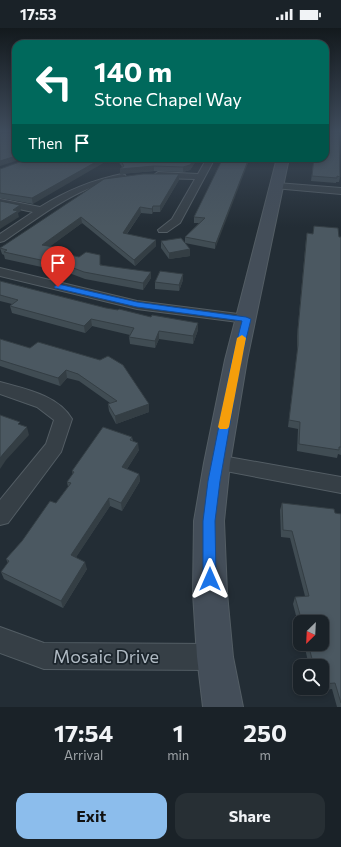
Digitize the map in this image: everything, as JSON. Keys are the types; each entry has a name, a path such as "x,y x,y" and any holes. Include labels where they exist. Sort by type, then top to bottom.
{"street":[{"path":"163,230 176,221 208,164"},
{"path":"223,707 215,657 210,593 209,521 217,463 236,360 282,164"},
{"path":"146,175 200,177"},
{"path":"0,239 43,211 88,185 104,180 130,176"},
{"path":"277,186 341,191"},
{"path":"0,202 43,211"},
{"path":"0,272 137,305 246,319"},
{"path":"0,388 40,402 58,412 63,419 54,447 0,516"},
{"path":"217,463 341,485"},
{"name":"Mosaic Drive","path":"0,640 44,656 215,657"}],"building":[{"path":"15,164 93,164 32,198 0,193 0,169"},
{"path":"123,164 191,164 183,167 154,166 120,169 124,166"},
{"path":"220,164 247,164 216,243 185,237 205,218 194,217"},
{"path":"313,164 340,164 340,177 312,176"},
{"path":"143,174 179,174 160,206 153,206 152,209 140,207 123,233 156,240 134,260 81,217 42,245 54,247 49,250 79,257 86,252 100,255 100,265 151,272 143,283 84,272 68,266 4,252 7,250 0,248 104,179"},
{"path":"0,201 20,205 13,210 18,211 0,222"},
{"path":"314,226 338,228 339,237 341,237 341,447 339,447 339,450 299,444 300,422 289,420 298,345 298,329 307,233 313,234"},
{"path":"181,238 190,249 169,253 161,241"},
{"path":"160,271 183,274 179,285 155,282"},
{"path":"0,281 106,308 119,309 151,317 152,315 198,323 193,336 159,331 155,341 129,337 134,328 91,319 84,326 10,306 18,300 0,295"},
{"path":"0,339 30,348 38,342 100,360 108,356 123,365 149,404 115,416 108,404 117,401 78,374 66,370 58,378 0,360"},
{"path":"0,415 20,422 18,424 27,427 0,458"},
{"path":"103,427 132,437 130,440 138,443 122,467 139,474 121,503 109,498 71,555 85,562 61,601 1,572 9,561 6,559 22,541 50,501 56,503 71,483 67,482 74,472 72,471"},
{"path":"282,503 334,509 335,513 341,514 341,703 335,683 329,683 329,659 312,659 310,651 329,651 329,615 300,615 295,597 309,596 292,531 283,530"}],"slow traffic":[{"path":"224,427 236,360 242,338"}],"route":[{"path":"58,287 137,305 246,319 236,360 214,481 209,521 210,579"}]}
